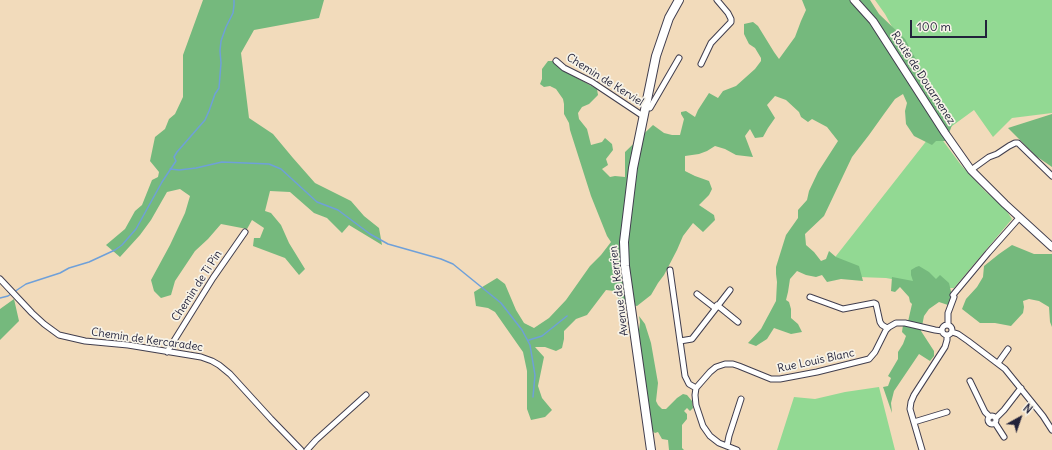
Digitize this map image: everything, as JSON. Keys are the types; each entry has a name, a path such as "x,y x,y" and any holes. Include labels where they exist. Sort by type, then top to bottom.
{"main road":[{"name":"Avenue de Kerrien","path":"651,450 623,247 631,180 656,56 663,33 679,0"},
{"name":"Avenue de Kerrien","path":"663,33 684,0"},
{"name":"Route de Douarnenez","path":"854,0 873,21 945,133 971,170 1019,218 1052,247"}],"street":[{"path":"701,64 711,43 731,22 728,13 717,0"},
{"path":"645,106 650,108 679,58"},
{"name":"Chemin de Kerviel","path":"556,61 564,68 592,82 643,116"},
{"path":"971,170 989,157 1017,143 1021,145 1052,176"},
{"path":"922,450 910,405 912,399 946,344 952,328 948,325 948,313 954,296 988,253 1019,218"},
{"name":"Chemin de Ti Pin","path":"167,352 213,278 245,232"},
{"path":"670,270 686,380 689,384 696,388 696,405 701,421 705,430 716,441 737,450"},
{"name":"Chemin de Kercaradec","path":"0,279 44,324 54,332 64,337 201,357 225,368 301,450"},
{"path":"680,340 692,339 730,290"},
{"path":"697,294 738,322"},
{"path":"810,297 843,309 874,303 876,304 880,322 887,328 899,323 942,330 948,325"},
{"name":"Rue Louis Blanc","path":"696,388 714,368 725,364 736,365 775,382 870,359 887,328"},
{"path":"942,330 944,334 964,338 1005,369 1043,416 1052,430"},
{"path":"998,363 1008,349"},
{"path":"970,381 985,412 990,417 993,416 1004,437"},
{"path":"995,420 1021,388"},
{"path":"307,450 366,395"},
{"path":"727,446 742,399"},
{"path":"914,422 947,412"}],"green space":[{"path":"203,0 324,0 319,18 254,30 241,53 249,118 273,134 315,183 351,201 364,216 379,228 382,245 349,225 342,233 327,218 314,213 290,192 270,191 265,211 271,213 281,225 289,243 305,269 299,275 285,258 253,246 254,238 260,238 264,228 252,220 247,229 221,224 195,251 175,281 171,295 161,298 154,291 151,280 185,213 190,196 180,189 167,192 151,220 140,235 120,257 106,245 125,229 135,211 142,205 152,180 158,177 159,172 150,161 155,137 165,129 169,119 175,114 183,97 183,55"},
{"path":"802,0 870,0 879,14 905,39 921,69 954,120 946,141 936,141 932,145 914,136 906,124 905,111 907,103 903,94 895,99 852,157 824,216 805,234 806,245 821,261 826,259 829,251 836,257 859,266 863,281 841,279 827,282 822,275 816,277 797,271 790,279 786,300 789,302 791,309 791,318 798,324 802,332 791,334 774,328 767,339 756,346 748,343 761,329 776,301 776,267 786,235 798,218 798,210 807,200 809,191 818,172 838,141 827,127 812,119 808,122 801,117 799,112 786,100 775,96 767,105 775,118 763,137 755,138 750,129 745,136 753,157 736,155 715,146 699,154 685,156 685,171 709,181 712,189 709,195 699,205 714,215 715,220 703,232 693,223 683,236 664,275 651,295 637,306 621,303 614,291 606,290 587,315 576,319 564,331 562,348 556,351 545,347 535,347 544,357 538,386 542,398 552,410 545,417 531,420 527,409 527,371 523,352 495,312 488,308 476,306 474,292 497,278 505,284 516,310 524,323 534,328 549,318 566,300 590,266 611,242 607,236 591,196 569,123 564,114 563,99 556,89 550,86 544,87 540,84 542,79 542,69 548,61 553,61 559,68 597,89 598,95 589,104 582,107 578,113 579,119 587,129 591,145 602,142 605,138 612,144 613,150 606,159 608,165 602,169 610,177 625,177 625,152 653,125 664,133 680,135 684,119 681,112 686,111 695,117 709,93 718,98 723,91 736,86 755,69 761,61 761,58 755,48 749,44 744,34 744,24 753,22 758,26 779,59 795,37 806,10"},
{"path":"875,0 1052,0 1052,113 1012,118 993,137 974,110 948,129 885,14"},
{"path":"1052,114 1052,167 1036,156 1008,128"},
{"path":"935,130 961,165 986,192 1004,207 1012,219 954,288 924,288 908,282 886,278 858,277 825,270"},
{"path":"1012,245 1034,254 1052,254 1052,327 1050,322 1049,307 1039,301 1029,299 1023,301 1023,313 1011,326 995,323 980,323 962,309 966,299 977,287 983,277 984,266"},
{"path":"919,266 929,272 936,279 940,275 949,283 952,296 948,305 939,302 929,309 924,316 921,331 934,351 934,356 930,361 919,354 894,391 891,403 892,413 883,387 888,386 891,378 888,376 898,359 898,352 906,336 902,332 903,325 907,326 912,304 909,297 900,287 895,292 891,291 892,277 913,281 911,270"},
{"path":"14,299 19,321 0,340 0,309"},
{"path":"639,316 645,324 651,343 658,383 656,401 658,405 662,409 666,409 683,394 687,395 692,401 693,408 690,411 687,408 684,411 687,414 687,419 682,425 682,448 684,450 669,450 668,440 662,439 658,432 655,433 651,430 638,339 640,322"},
{"path":"879,387 895,450 777,450 794,397 815,399 845,392"}],"waterway":[{"path":"0,298 8,296 26,284 89,262 115,250 122,245 136,229 162,182 176,161 174,157 177,152 205,120 215,94 219,88 221,41 233,13 234,0"},
{"path":"170,169 179,170 196,168 222,162 269,164 281,169 317,202 338,210 370,234 388,244 441,259 453,264 501,303 522,330 530,345 535,375 533,397"},
{"path":"529,340 542,336 567,316"}]}
